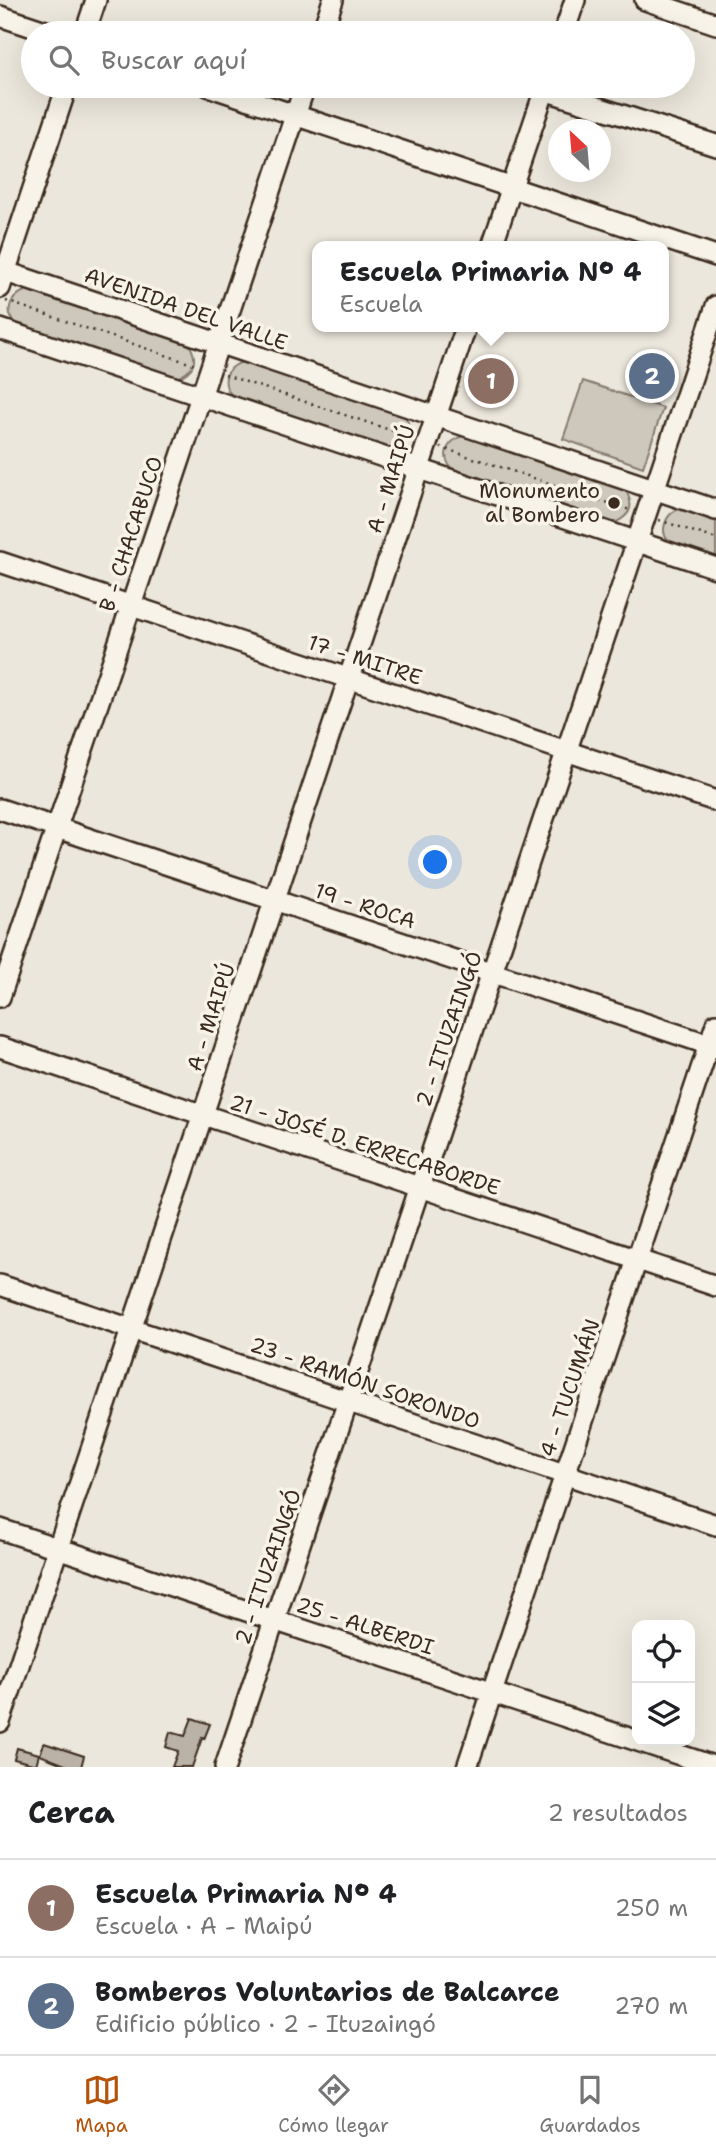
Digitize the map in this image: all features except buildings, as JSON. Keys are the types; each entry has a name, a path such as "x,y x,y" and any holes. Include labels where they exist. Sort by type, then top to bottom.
{"street":[{"path":"89,21 96,0"},
{"path":"326,21 333,0"},
{"path":"568,21 575,0"},
{"path":"645,0 716,24"},
{"path":"0,16 21,23"},
{"path":"2,277 63,98"},
{"path":"244,98 716,256"},
{"name":"B - CHACABUCO","path":"0,997 201,396 212,371 301,98"},
{"path":"494,241 542,98"},
{"path":"575,98 716,145"},
{"name":"AVENIDA DEL VALLE","path":"2,277 219,343 716,510"},
{"name":"2 - ITUZAINGÓ","path":"225,1767 716,306"},
{"path":"0,329 716,568"},
{"name":"A - MAIPÚ","path":"0,1722 418,468 424,442 436,416 464,332"},
{"path":"230,405 220,396 214,385 212,371 220,359 232,354 249,354"},
{"path":"387,458 403,458 415,452 424,442 422,427 406,406"},
{"name":"17 - MITRE","path":"0,562 716,801"},
{"name":"19 - ROCA","path":"0,809 713,1046"},
{"name":"4 - TUCUMÁN","path":"467,1767 637,1260 713,1046 716,1024"},
{"name":"21 - JOSÉ D. ERRECABORDE","path":"0,1047 716,1286"},
{"name":"23 - RAMÓN SORONDO","path":"0,1285 716,1525"},
{"name":"25 - ALBERDI","path":"0,1529 492,1693 714,1763"}],"path":[{"path":"0,300 716,539"}],"shaded area":[{"path":"35,288 186,339 193,353 194,364 174,380 21,329 11,316 11,304 19,294"},
{"path":"251,360 401,410 409,424 407,440 390,451 237,400 227,387 227,375 235,365"},
{"path":"583,381 663,408 643,467 563,439"},
{"path":"471,434 622,484 629,498 628,514 610,525 458,474 447,461 447,449 456,439"},
{"path":"689,507 716,516 716,561 680,549 666,538 664,531 670,515"}],"place":[{"name":"Bomberos Voluntarios de Balcarce","path":"652,376"},
{"name":"Escuela Primaria N° 4","path":"491,381"},
{"name":"Monumento al Bombero","path":"614,503"}]}
